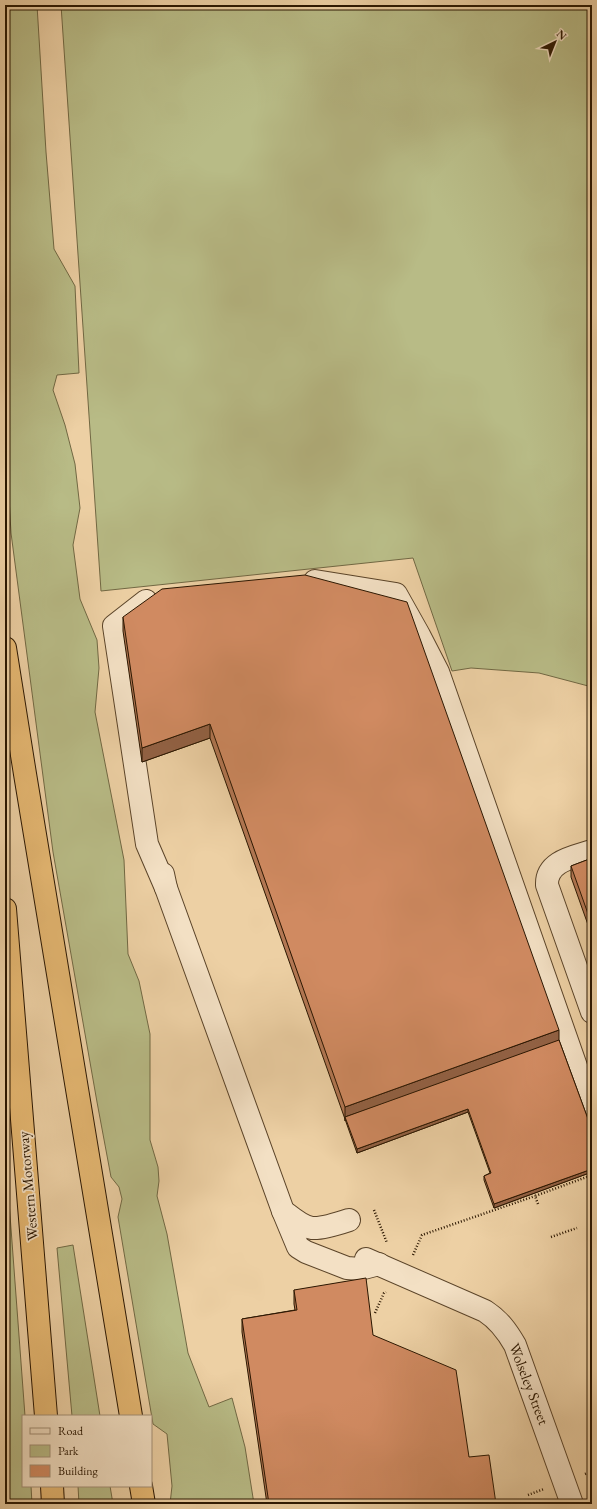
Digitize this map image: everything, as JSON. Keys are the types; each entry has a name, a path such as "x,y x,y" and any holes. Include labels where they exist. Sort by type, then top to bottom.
{"highway":[{"path":"5,648 24,774 131,1415"},
{"name":"Western Motorway","path":"5,908 46,1415"},
{"path":"52,1487 53,1504"},
{"path":"141,1487 144,1504"}],"lane":[{"path":"294,581 309,580 396,594 438,672 592,1112"},
{"path":"165,592 157,593 114,626 147,844 166,888 283,1211 303,1225 313,1228 337,1224 349,1220"},
{"path":"148,786 166,888"},
{"path":"592,851 558,864 549,873 547,885 592,1012"},
{"name":"Wolseley Street","path":"283,1211 298,1247 306,1252 347,1268 360,1269 370,1260 485,1311 495,1317 504,1327 515,1345 572,1504"}],"path":[{"path":"410,1260 422,1235 592,1175"},
{"path":"535,1196 538,1204"},
{"path":"374,1210 387,1244"},
{"path":"551,1237 577,1228"},
{"path":"406,1252 413,1255"},
{"path":"375,1313 384,1293 391,1290"},
{"path":"528,1495 550,1486"}],"green space":[{"path":"5,5 37,5 46,152 54,249 75,286 79,373 57,375 53,390 65,425 75,464 80,508 73,545 80,599 97,640 99,668 95,712 124,860 128,954 139,981 150,1034 150,1140 158,1167 159,1181 157,1196 167,1234 188,1353 209,1407 232,1398 245,1447 254,1504 170,1504 172,1486 167,1434 153,1424 118,1217 122,1199 119,1187 111,1177 53,852 11,533 5,426"},
{"path":"61,5 592,5 592,687 539,673 471,668 452,671 413,558 101,591"},
{"path":"5,1148 25,1415 22,1415 22,1487 31,1487 32,1504 5,1504"},
{"path":"73,1245 100,1415 72,1415 57,1248"},
{"path":"78,1487 110,1487 113,1504 79,1504"}],"building":[{"path":"305,575 407,602 559,1030 345,1107 210,724 142,748 123,617 162,589"},
{"path":"592,858 592,925 571,866"},
{"path":"559,1040 592,1130 592,1169 494,1204 484,1176 491,1173 468,1109 357,1149 345,1117"},
{"path":"366,1278 373,1335 456,1370 469,1457 489,1455 496,1504 269,1504 242,1319 297,1310 294,1290"}]}
